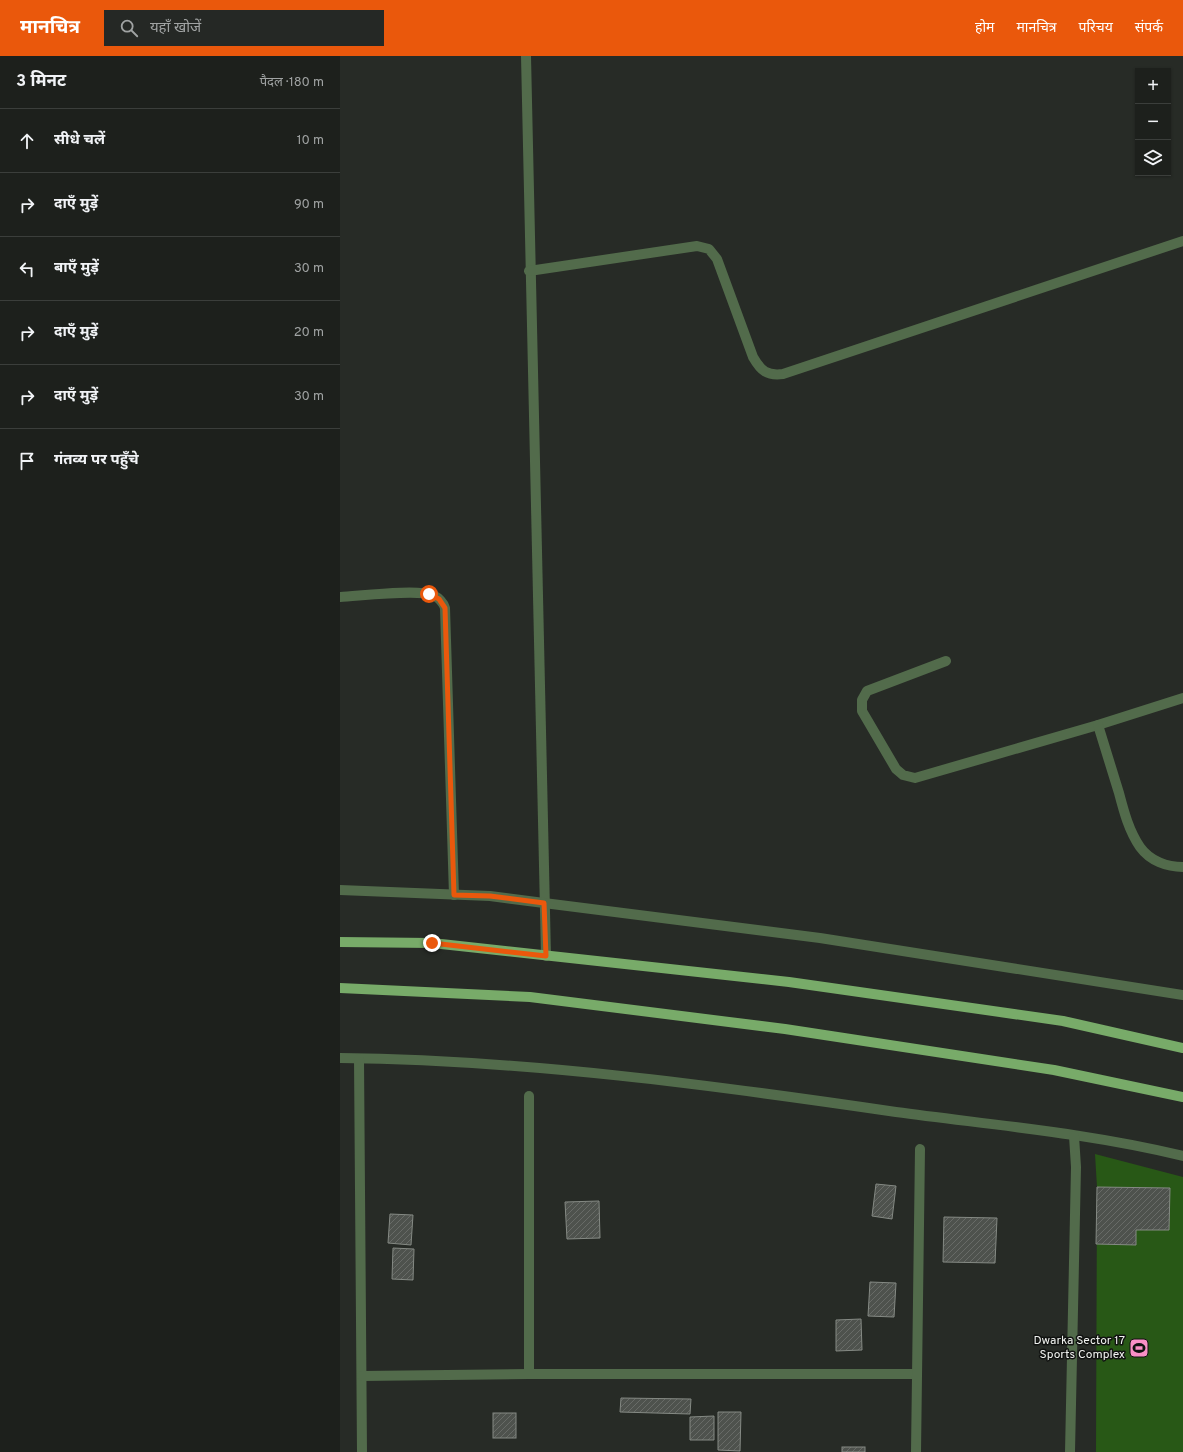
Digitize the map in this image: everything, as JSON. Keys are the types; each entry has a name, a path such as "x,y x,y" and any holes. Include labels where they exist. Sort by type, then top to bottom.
{"main road":[{"path":"340,942 432,943 789,982 1056,1020 1183,1048"},
{"path":"340,988 530,997 785,1029 1054,1070 1183,1097"}],"street":[{"path":"526,56 546,956"},
{"path":"530,270 697,246 709,249 717,259 753,357 759,368 771,375 783,374 1183,241"},
{"path":"340,598 415,593 429,594 439,599 445,608 454,895"},
{"path":"946,662 867,691 862,700 862,711 896,769 903,775 915,778 1098,726 1183,698"},
{"path":"1098,726 1129,828 1140,848 1149,857 1160,863 1174,867 1183,867"},
{"path":"340,890 490,896 820,938 1183,995"},
{"path":"340,1058 531,1068 716,1086 1143,1146 1183,1156"},
{"path":"359,1058 362,1452"},
{"path":"529,1096 529,1374"},
{"path":"1070,1452 1076,1175 1074,1136"},
{"path":"916,1452 920,1149"},
{"path":"362,1376 529,1374 917,1374"}],"green space":[{"name":"Dwarka Sector 17 Sports Complex","path":"1095,1154 1183,1177 1183,1452 1096,1452 1097,1187"}],"building":[{"path":"876,1184 896,1186 892,1219 872,1216"},
{"path":"1097,1187 1170,1188 1169,1230 1136,1230 1136,1245 1096,1244"},
{"path":"599,1201 600,1238 567,1239 565,1202"},
{"path":"390,1214 413,1215 411,1245 388,1243"},
{"path":"944,1217 997,1218 995,1263 943,1262"},
{"path":"393,1248 414,1249 413,1280 392,1279"},
{"path":"870,1282 896,1283 894,1317 868,1316"},
{"path":"861,1319 862,1350 836,1351 836,1320"},
{"path":"621,1398 691,1399 690,1414 620,1412"},
{"path":"718,1412 741,1412 740,1451 718,1450"},
{"path":"493,1413 516,1413 516,1438 493,1438"},
{"path":"714,1416 714,1440 690,1440 690,1417"},
{"path":"842,1447 865,1447 865,1452 842,1452"}],"place":[{"name":"Dwarka Sector 17 Sports Complex","path":"1139,1348"}],"route":[{"path":"429,594 439,599 445,608 454,895 490,896 544,903 546,956 432,943"}]}
